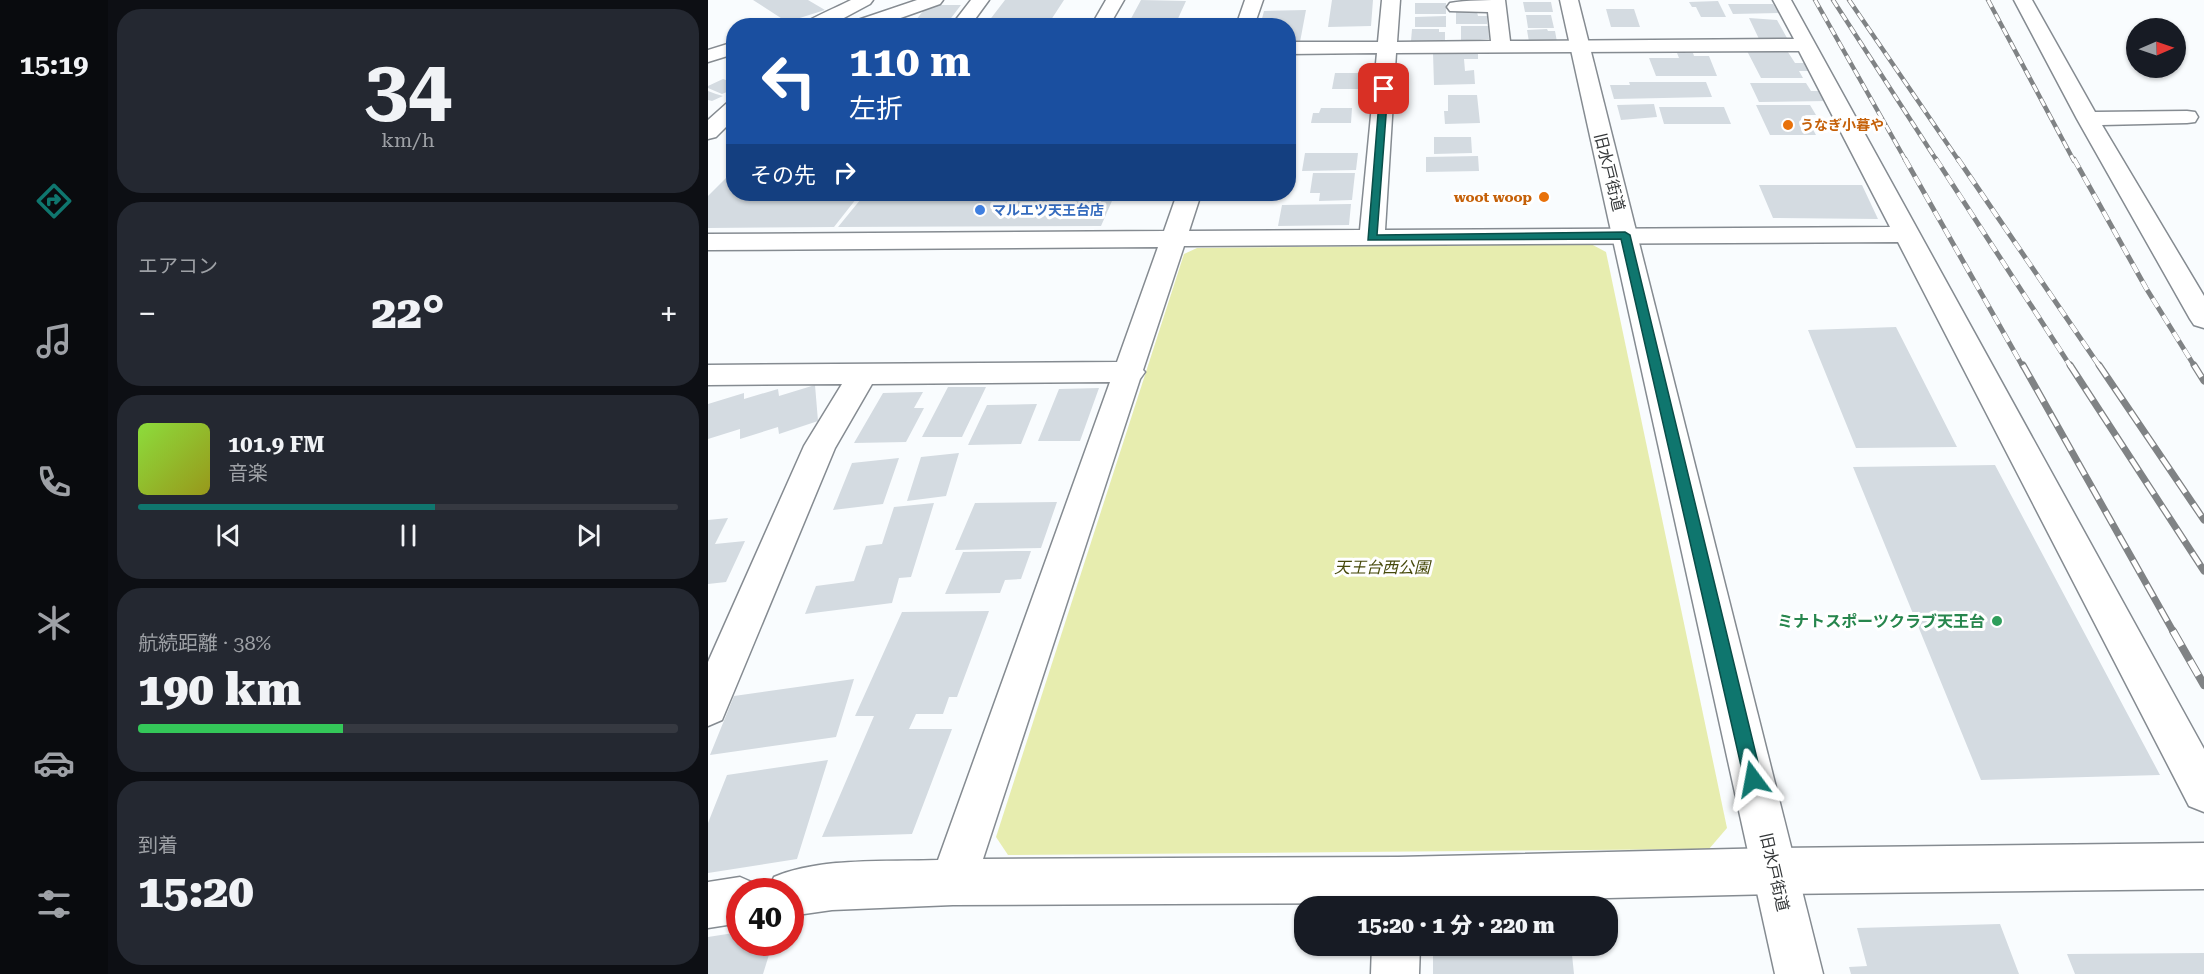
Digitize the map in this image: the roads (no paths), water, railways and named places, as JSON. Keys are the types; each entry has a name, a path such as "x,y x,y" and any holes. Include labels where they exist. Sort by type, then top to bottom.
{"street":[{"path":"831,18 864,0"},
{"path":"882,18 934,0"},
{"path":"966,18 980,0"},
{"path":"1105,18 1115,0"},
{"path":"1248,18 1254,0"},
{"path":"1372,238 1391,0"},
{"name":"旧水戸街道","path":"1569,0 1799,974"},
{"path":"1782,0 2204,791"},
{"path":"2023,0 2088,119 2191,277 2204,319"},
{"path":"1456,7 1496,4 1501,47"},
{"path":"1296,48 1808,45"},
{"path":"708,56 726,50"},
{"path":"708,73 726,67"},
{"path":"2088,119 2187,117"},
{"path":"714,140 726,120"},
{"path":"953,882 1187,201"},
{"path":"708,242 1908,234"},
{"path":"708,375 1130,372"},
{"path":"708,706 820,446 863,374"},
{"path":"804,891 832,887 953,882 1398,893 1774,871 2204,866"},
{"path":"708,905 726,902"},
{"path":"1395,974 1396,956"}],"railway":[{"path":"1815,0 1906,161"},
{"path":"1833,0 1937,161"},
{"path":"1849,0 1959,161"},
{"path":"1988,0 2074,161"},
{"path":"1905,159 2023,367"},
{"path":"1936,159 2071,367"},
{"path":"1958,159 2100,367"},
{"path":"2074,159 2146,288 2195,367"},
{"path":"2023,365 2174,633"},
{"path":"2070,365 2204,571"},
{"path":"2099,365 2204,520"},
{"path":"2194,365 2204,381"},
{"path":"2173,631 2204,685"}],"place":[{"name":"うなぎ小暮や","path":"1788,125"},
{"name":"woot woop","path":"1544,197"},
{"name":"マルエツ天王台店","path":"980,210"},
{"name":"ミナトスポーツクラブ天王台","path":"1997,621"}],"park label":[{"name":"天王台西公園","path":"1382,567"}]}
